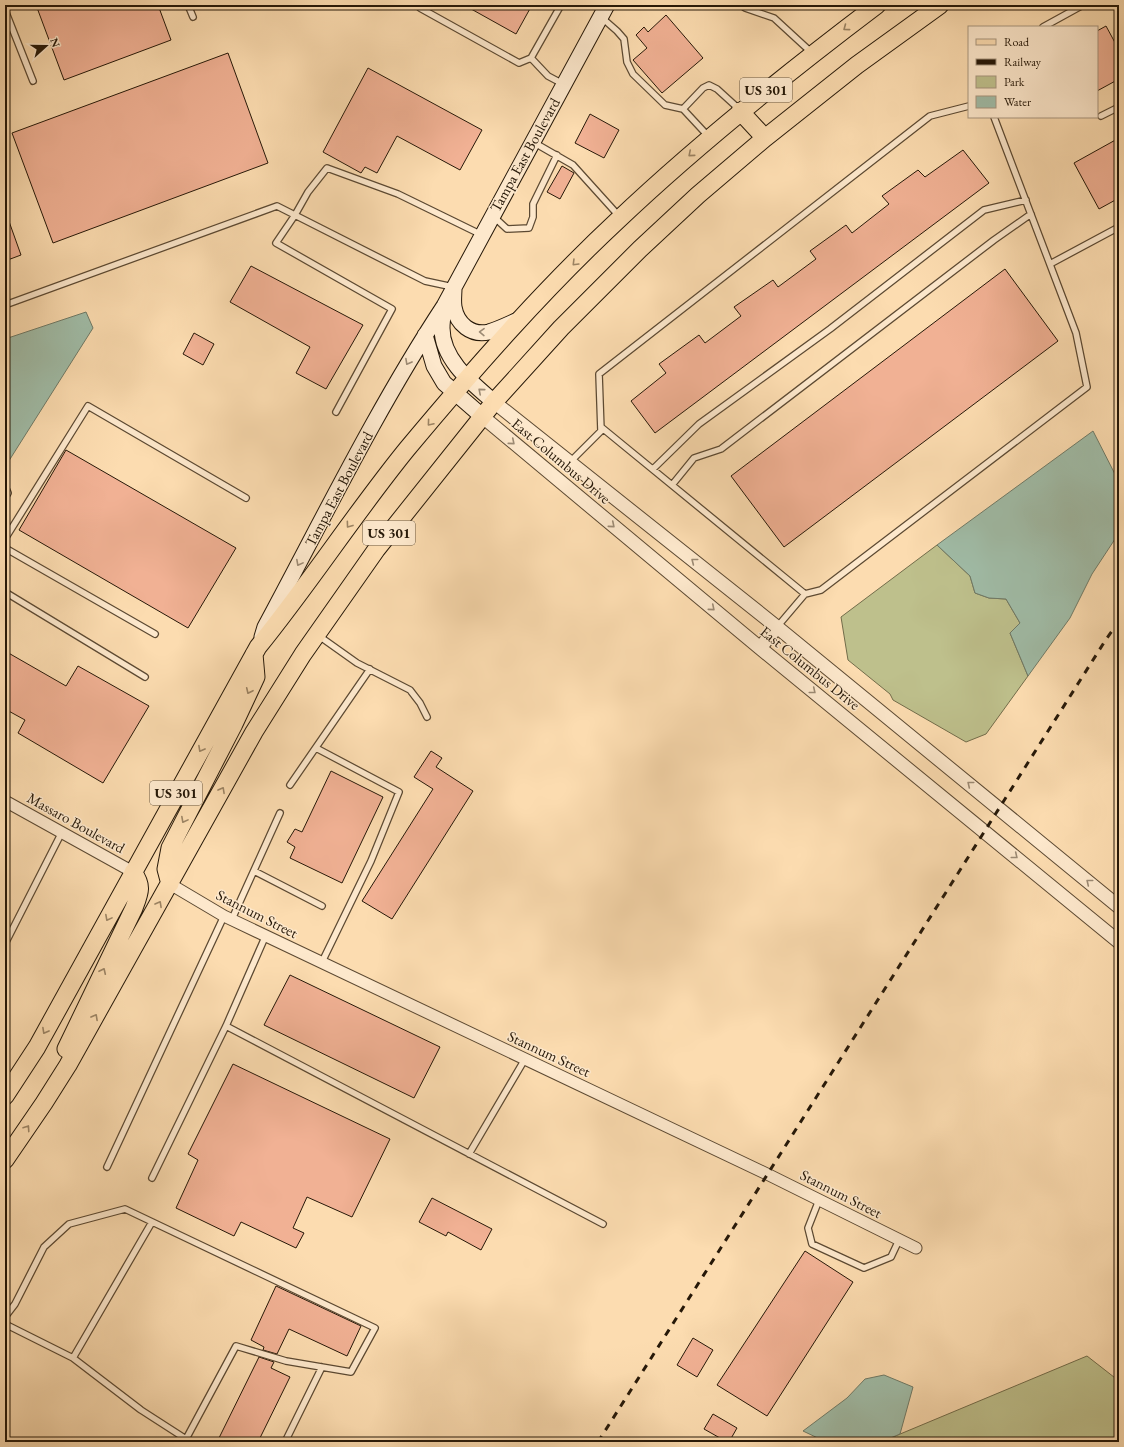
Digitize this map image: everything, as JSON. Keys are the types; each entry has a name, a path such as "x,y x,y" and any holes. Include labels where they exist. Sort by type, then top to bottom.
{"main road":[{"name":"US 301","path":"5,1096 37,1047 256,650 406,450 518,320 620,218 740,111 877,5"},
{"name":"US 301","path":"5,1160 68,1065 254,732 317,634 376,550 494,402 561,328 640,249 698,195 765,138 857,65 940,5"},
{"name":"Tampa East Boulevard","path":"256,650 265,627 352,462 415,351 444,306 604,11"},
{"path":"740,111 765,138"},
{"path":"454,287 454,307 458,320 466,328 474,332 489,332 518,320"},
{"name":"Tampa East Boulevard","path":"444,306 442,328 446,348 468,379 494,402"},
{"path":"425,335 434,366 444,383 482,417"},
{"path":"170,884 166,869 170,848 234,724 256,677 256,650"},
{"path":"57,1083 56,1067 134,908 140,886 138,879 133,872"}],"street":[{"name":"East Columbus Drive","path":"494,402 777,627 1119,907"},
{"name":"East Columbus Drive","path":"482,417 760,648 1119,942"},
{"path":"760,648 777,627"},
{"name":"Massaro Boulevard","path":"5,801 133,872"},
{"name":"Stannum Street","path":"170,884 228,917 820,1200 916,1248"}],"lane":[{"path":"188,5 193,18"},
{"path":"420,8 519,63 531,58 560,5"},
{"path":"1045,26 1083,5"},
{"path":"745,8 774,18 813,54"},
{"path":"5,10 33,81"},
{"path":"604,11 624,39 628,62 633,74 665,105 683,109 710,138"},
{"path":"531,58 548,76 564,85"},
{"path":"683,109 703,88 709,86 717,89 740,111"},
{"path":"570,462 601,431 598,374 930,116 968,106"},
{"path":"1101,116 1119,107"},
{"path":"777,627 805,594 821,590 1087,387 1076,333 994,118"},
{"path":"533,142 573,165 620,218"},
{"path":"492,216 507,228 529,228 533,217 533,204 557,156"},
{"path":"336,412 392,309 276,243 295,215 308,192 327,168 398,194 482,235"},
{"path":"653,470 699,424 830,329 984,210 1026,200"},
{"path":"5,305 277,206 425,282 454,287"},
{"path":"672,485 694,458 721,449 988,245 1031,214"},
{"path":"1050,264 1119,226"},
{"path":"5,539 88,406 246,498"},
{"path":"601,427 805,594"},
{"path":"5,486 8,493 5,498"},
{"path":"5,548 155,634"},
{"path":"5,592 145,677"},
{"path":"317,634 357,662 410,690 427,717"},
{"path":"290,785 370,669"},
{"path":"316,748 399,792 371,861 322,962"},
{"path":"107,1167 228,917 254,871 280,813"},
{"path":"5,944 62,832"},
{"path":"254,871 322,906"},
{"path":"152,1178 226,1026 266,935"},
{"path":"226,1026 603,1224"},
{"path":"469,1154 525,1059"},
{"path":"820,1200 808,1228 812,1244 864,1268 891,1257 899,1240"},
{"path":"5,1317 16,1304 44,1247 69,1224 125,1209 375,1328 351,1372 286,1361 236,1346 186,1439 141,1410 73,1358 5,1324"},
{"path":"73,1358 152,1222"},
{"path":"285,1442 322,1367"}],"green space":[{"path":"937,545 970,576 975,593 989,598 1006,599 1020,623 1010,633 1028,676 986,734 966,742 893,700 890,694 848,660 841,617"},
{"path":"1087,1356 1119,1381 1119,1437 1109,1442 881,1442"}],"water":[{"path":"86,312 93,328 5,467 5,339"},
{"path":"1093,431 1119,482 1119,533 1092,574 1070,618 1028,676 1010,633 1020,623 1006,599 989,598 975,593 970,576 937,545"},
{"path":"884,1375 913,1387 900,1434 881,1442 823,1442 822,1440 803,1431 847,1398 865,1379"}],"building":[{"path":"36,5 158,5 171,40 64,80"},
{"path":"464,5 532,5 516,34"},
{"path":"666,15 703,58 662,93 633,60 647,48 636,35 644,27 648,32"},
{"path":"1106,26 1119,50 1119,79 1098,90 1098,30"},
{"path":"228,53 268,163 53,243 12,133"},
{"path":"368,68 482,130 460,170 397,136 377,173 365,167 361,173 323,152"},
{"path":"590,114 619,130 604,158 575,143"},
{"path":"1119,138 1119,198 1099,209 1074,163"},
{"path":"963,150 989,183 655,433 631,401 666,373 659,364 699,335 705,343 741,316 734,307 773,280 778,287 816,259 810,251 846,225 852,233 889,204 882,196 918,170 925,177"},
{"path":"562,166 574,173 560,199 547,192"},
{"path":"5,213 21,255 5,261"},
{"path":"251,266 363,325 326,389 296,373 310,347 230,302"},
{"path":"1005,269 1058,341 784,547 731,476"},
{"path":"194,333 214,344 203,365 183,354"},
{"path":"66,450 236,548 188,628 19,530"},
{"path":"5,651 66,686 78,666 149,706 103,783 18,733 25,720 5,709"},
{"path":"431,751 442,758 436,767 473,791 392,919 362,901 433,789 414,777"},
{"path":"331,771 383,797 342,883 290,858 295,847 287,842 295,829 302,832"},
{"path":"290,975 440,1047 414,1098 264,1025"},
{"path":"233,1064 390,1139 352,1217 307,1197 293,1228 304,1233 296,1248 241,1222 234,1236 176,1208 198,1160 188,1154"},
{"path":"432,1198 492,1229 481,1250 448,1232 446,1236 419,1222"},
{"path":"805,1251 853,1282 767,1416 717,1385"},
{"path":"276,1286 361,1326 347,1356 289,1329 277,1354 263,1350 264,1347 251,1340"},
{"path":"693,1338 713,1350 697,1377 677,1365"},
{"path":"259,1357 274,1362 271,1368 290,1377 258,1442 217,1442"},
{"path":"713,1414 737,1428 729,1442 704,1429"}],"railway":[{"path":"598,1442 1119,621"}]}
